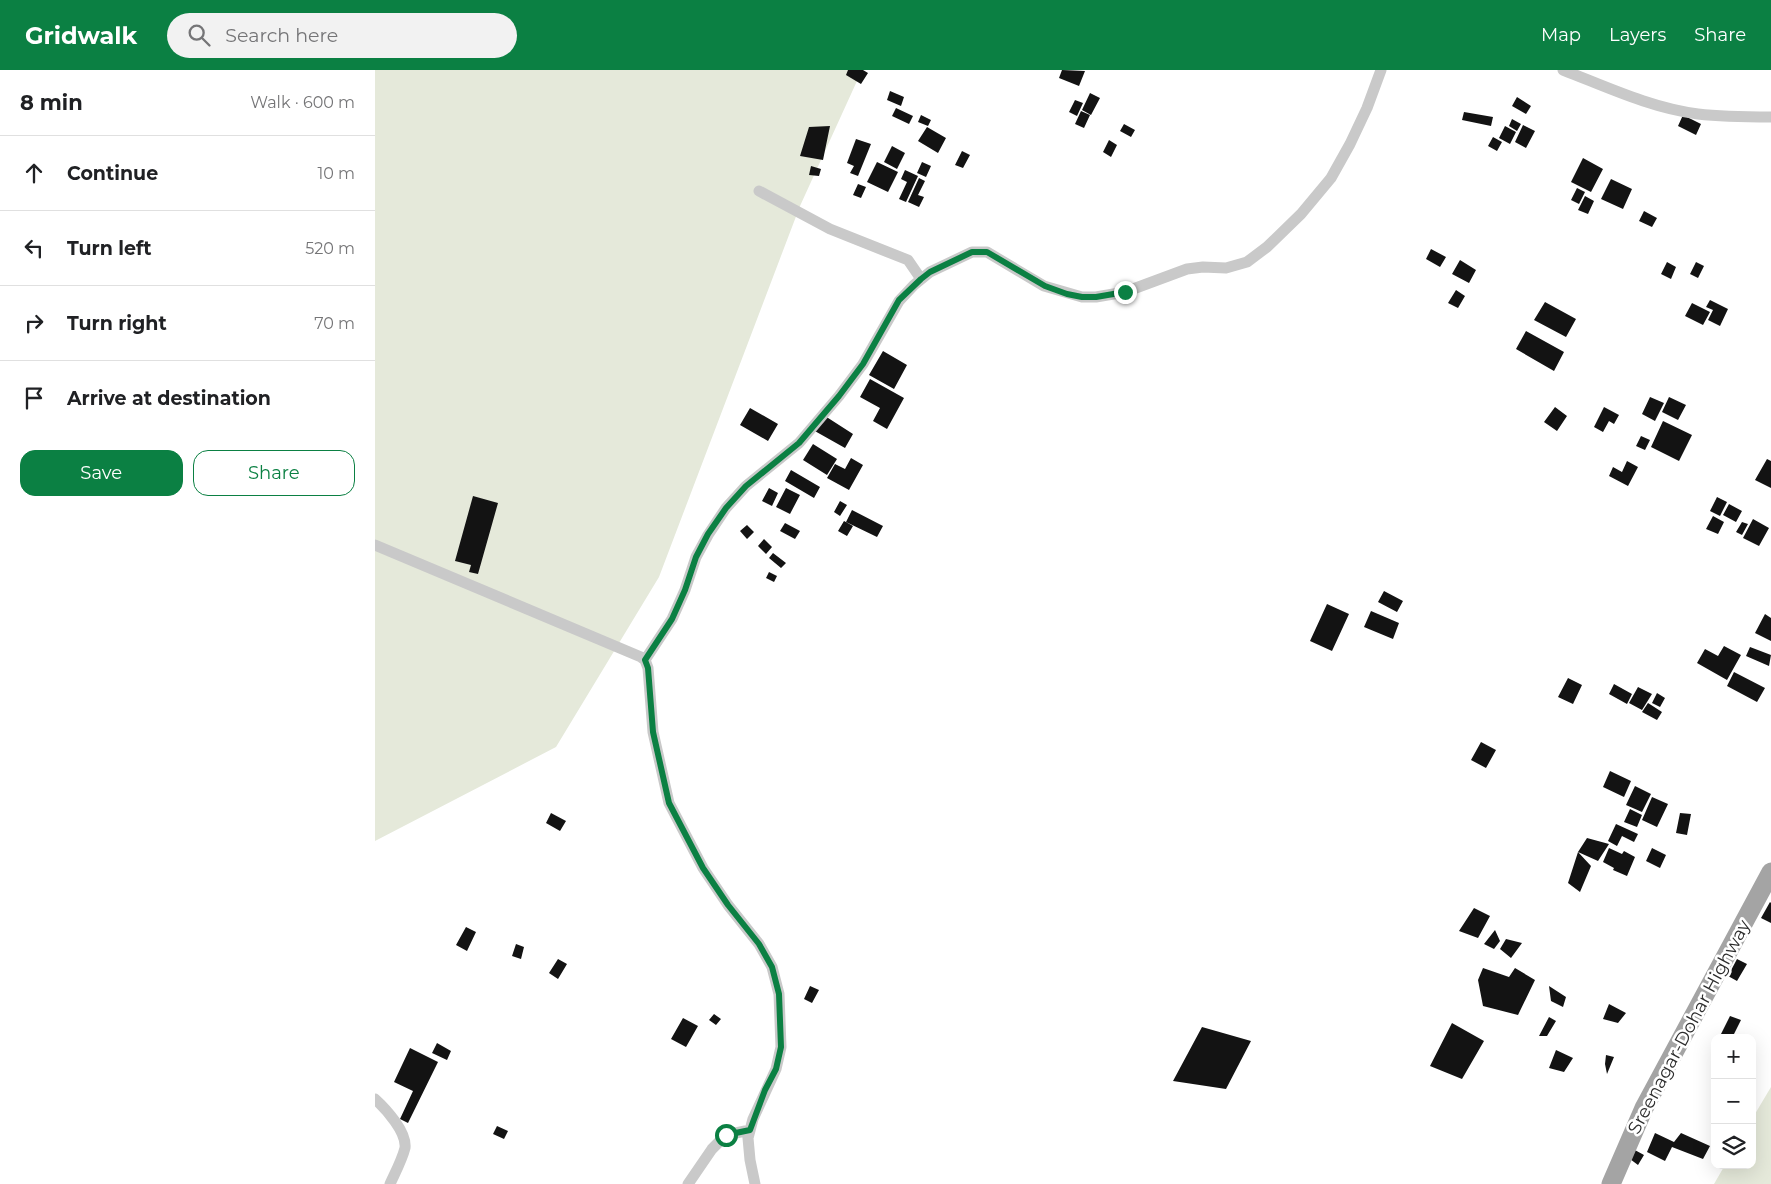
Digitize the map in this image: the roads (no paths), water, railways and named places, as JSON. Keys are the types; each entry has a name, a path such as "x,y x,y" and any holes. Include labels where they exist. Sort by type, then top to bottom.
{"main road":[{"name":"Sreenagar-Dohar Highway","path":"1611,1184 1644,1108 1771,872"}],"street":[{"path":"645,660 672,619 685,590 696,557 708,534 726,508 746,486 799,443 863,364 899,300 921,279 930,272 972,252 987,252 1045,286 1067,294 1096,297 1125,292 1187,269 1203,267 1226,268 1247,262 1267,247 1301,214 1331,178 1367,108 1381,70"},
{"path":"1563,70 1650,103 1696,114 1734,118 1771,116"},
{"path":"759,191 830,228 908,260 921,279"},
{"path":"375,545 645,660 648,668 653,732 669,803 703,868 728,905 759,944 772,967 779,994 781,1047 776,1069 765,1090 748,1138 755,1184"},
{"path":"375,1099 398,1126 404,1138 405,1148 390,1184"},
{"path":"688,1184 712,1149 726,1135 750,1130"}]}
